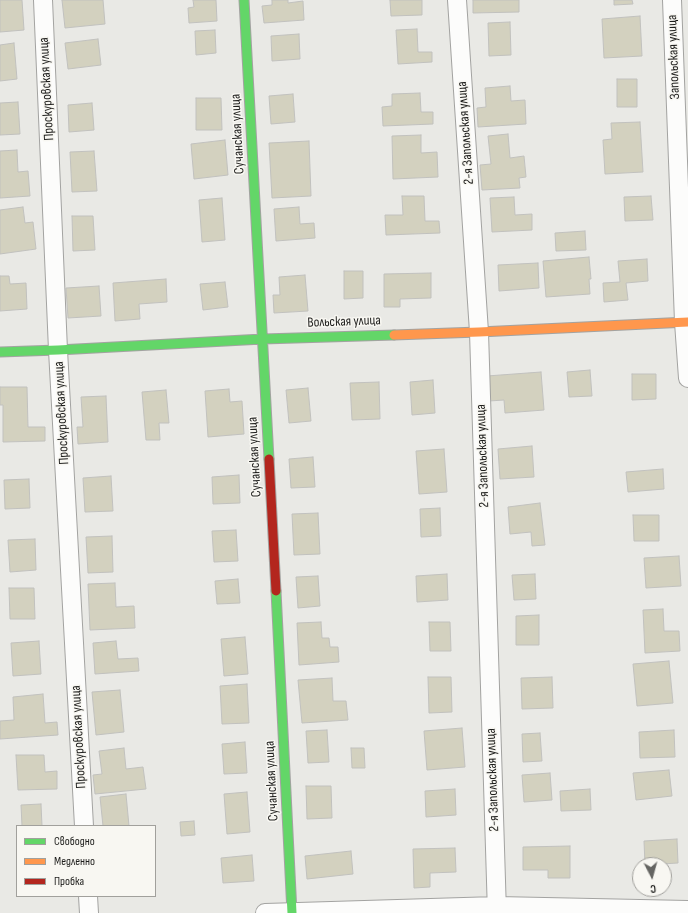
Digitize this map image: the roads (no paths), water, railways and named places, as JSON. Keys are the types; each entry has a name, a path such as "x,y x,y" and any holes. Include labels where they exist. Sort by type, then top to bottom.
{"street":[{"name":"Проскуровская улица","path":"43,0 58,350 84,825"},
{"name":"Сучанская улица","path":"244,0 292,912"},
{"name":"2-я Запольская улица","path":"458,0 479,332 497,910"},
{"name":"Запольская улица","path":"672,0 681,39 688,378"},
{"name":"Вольская улица","path":"0,352 263,339 479,332 686,322"},
{"path":"88,897 89,913"},
{"path":"264,913 497,910 688,910"}]}
